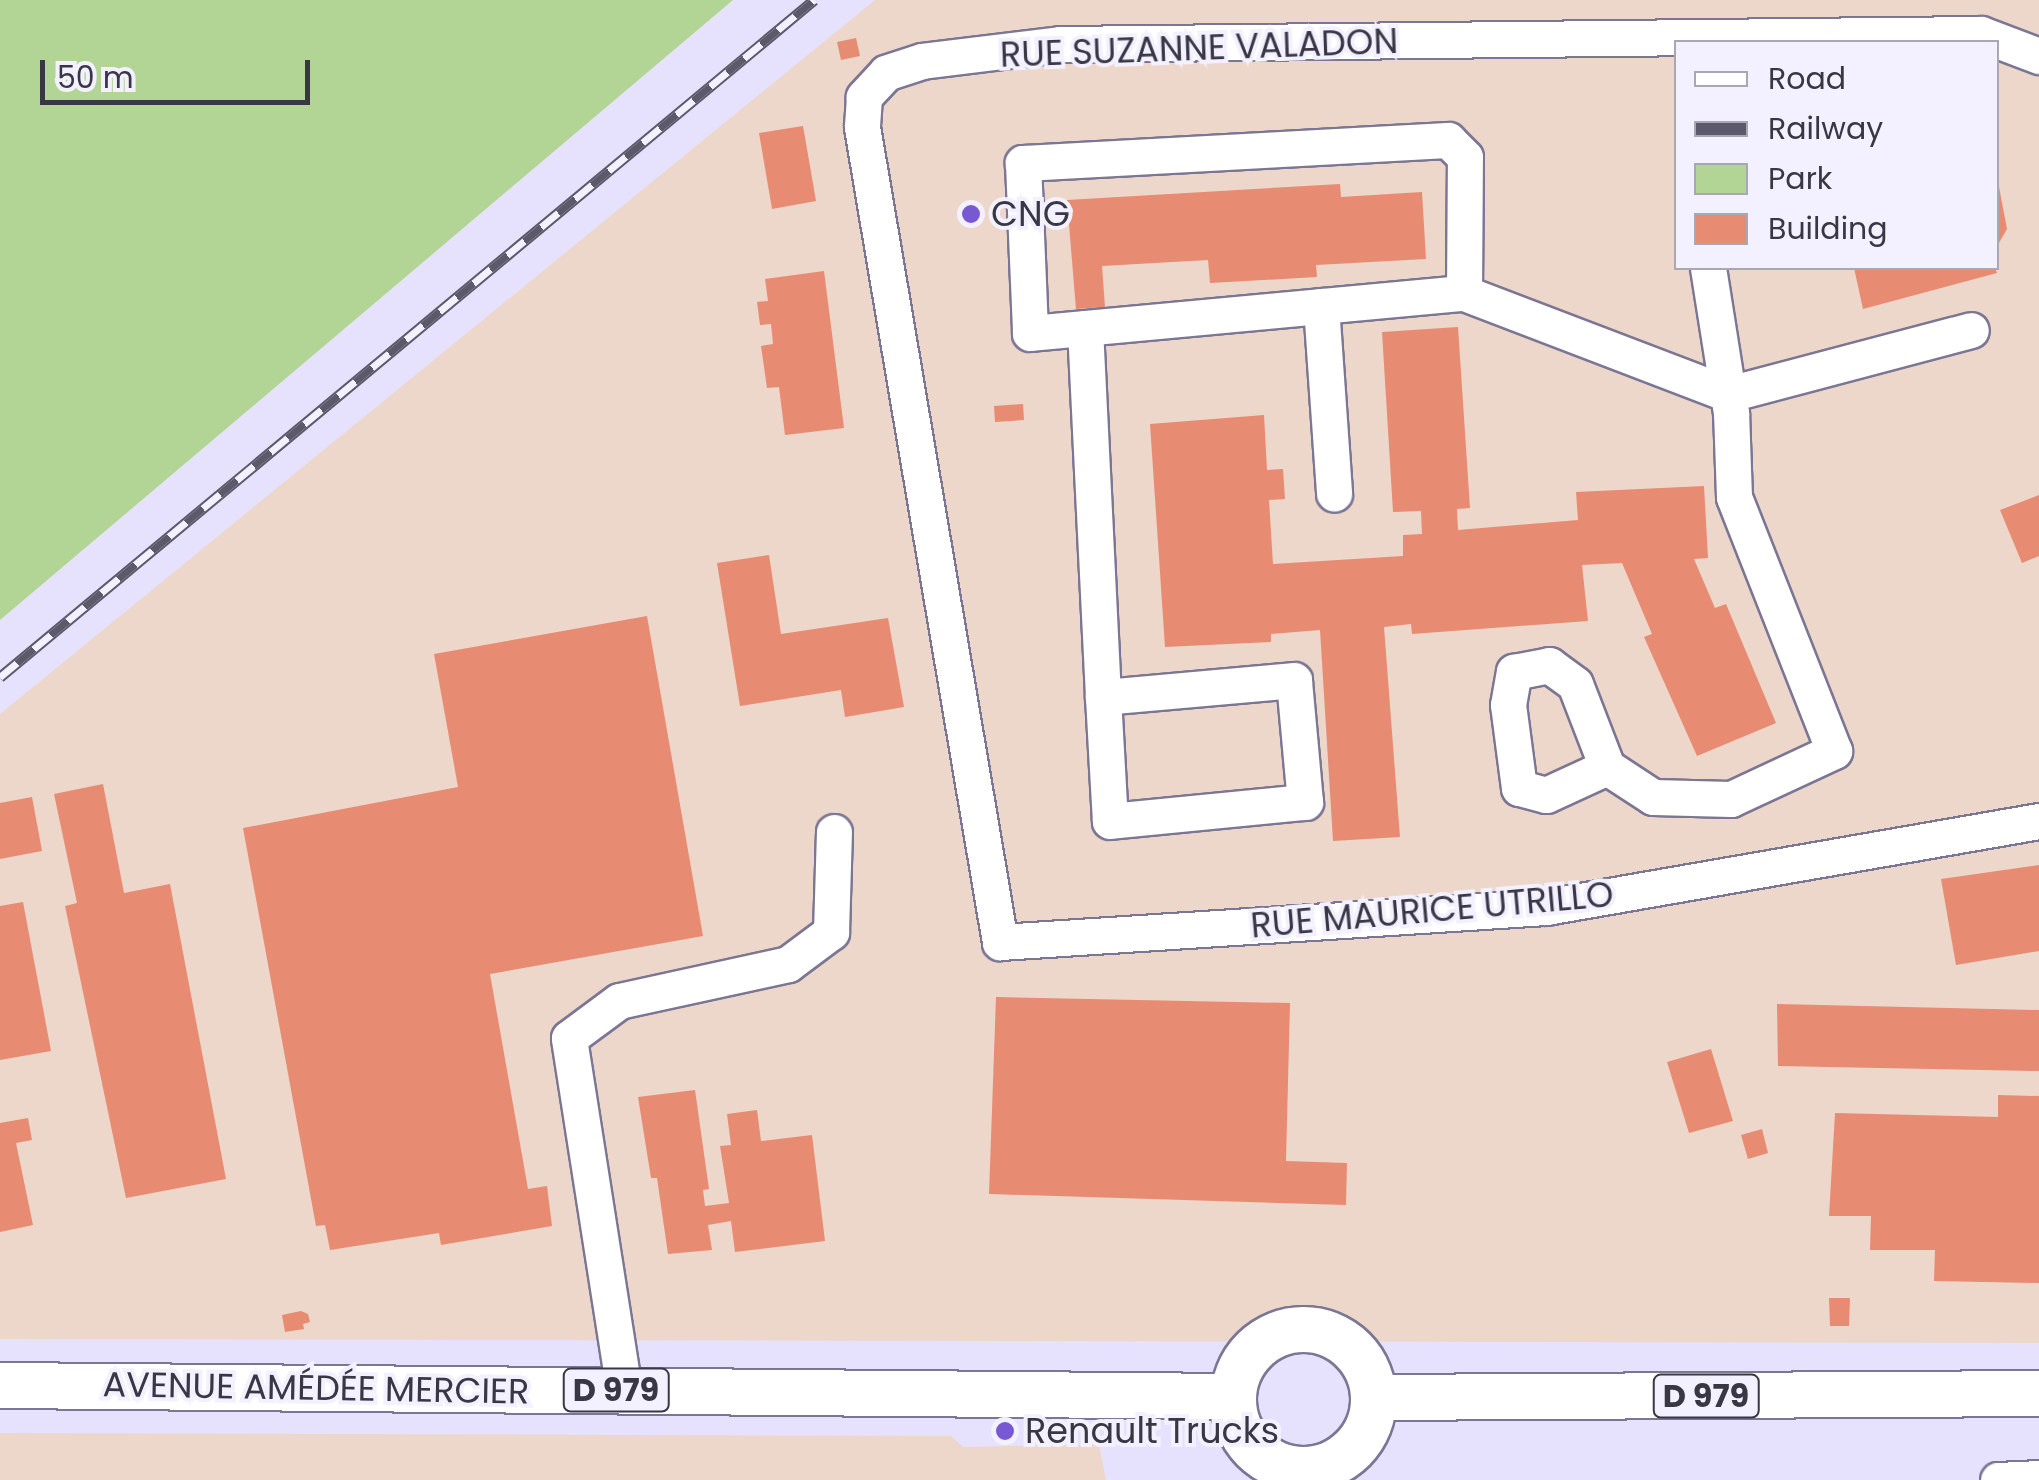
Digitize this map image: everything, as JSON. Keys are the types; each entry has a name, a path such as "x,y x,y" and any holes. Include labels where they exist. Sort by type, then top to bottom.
{"main road":[{"path":"1292,1330 1316,1330 1338,1338 1356,1353 1369,1374 1373,1397 1364,1434 1320,1474 1282,1467 1250,1447 1234,1414 1232,1396 1237,1372 1250,1352 1269,1337 1292,1330"},
{"name":"AVENUE AMÉDÉE MERCIER","path":"0,1385 1232,1396"},
{"name":"D 979","path":"1373,1397 2039,1393"}],"street":[{"name":"RUE SUZANNE VALADON","path":"1735,40 1981,34 1997,40"},
{"name":"RUE SUZANNE VALADON","path":"1000,942 862,127 864,97 886,73 922,61 1060,44 1674,41"},
{"name":"RUE SUZANNE VALADON","path":"1999,41 2039,56"},
{"path":"1464,292 1465,157 1448,140 1023,164 1030,333 1464,292 1728,394 1970,330"},
{"path":"1607,767 1653,797 1731,799 1834,751 1734,497 1728,394 1708,270"},
{"path":"1321,306 1334,494"},
{"path":"1085,328 1103,696 1110,820 1305,802 1294,680 1103,696"},
{"name":"RUE MAURICE UTRILLO","path":"1000,942 1546,907 2039,821"},
{"path":"624,1390 569,1038 619,1001 788,964 831,932 834,832"},
{"path":"1998,1480 2039,1478"}],"shaded area":[{"path":"875,0 2039,0 2039,1343 0,1339 0,714"},
{"name":"Renault Trucks","path":"0,1433 951,1436 963,1447 1099,1444 1106,1480 0,1480"}],"green space":[{"path":"0,0 733,0 0,620"}],"building":[{"path":"856,38 860,56 841,60 837,42"},
{"path":"803,126 816,201 772,209 759,133"},
{"path":"1340,184 1341,197 1422,192 1426,259 1316,265 1317,277 1210,283 1208,260 1102,266 1105,307 1076,309 1067,200"},
{"path":"1999,187 2007,229 1999,243"},
{"path":"1854,270 1997,273 1863,309"},
{"path":"824,271 844,428 785,435 779,387 767,388 761,346 773,344 771,324 760,325 757,302 768,301 765,279"},
{"path":"1458,327 1470,508 1457,509 1458,530 1578,520 1576,492 1704,486 1708,558 1694,559 1715,608 1726,604 1776,723 1697,756 1644,637 1652,634 1622,563 1582,565 1588,621 1412,634 1411,624 1384,627 1400,837 1333,841 1320,630 1271,634 1271,642 1165,647 1150,424 1264,415 1267,470 1283,469 1285,499 1269,500 1273,564 1403,556 1403,535 1422,534 1421,511 1393,512 1382,332"},
{"path":"1023,404 1024,420 995,422 994,406"},
{"path":"2039,495 2039,556 2022,563 2000,510"},
{"path":"769,555 781,634 888,618 904,707 845,717 841,690 740,706 717,563"},
{"path":"647,616 703,936 490,974 528,1189 547,1186 552,1226 441,1245 439,1233 330,1250 325,1225 316,1226 243,828 458,787 434,654"},
{"path":"103,784 124,893 170,884 226,1179 126,1198 65,906 77,903 54,794"},
{"path":"32,797 42,851 0,859 0,803"},
{"path":"2039,865 2039,951 1956,965 1941,879"},
{"path":"23,902 51,1051 0,1060 0,906"},
{"path":"996,997 1290,1003 1286,1161 1347,1163 1346,1205 989,1194"},
{"path":"1777,1004 2039,1010 2039,1071 1778,1066"},
{"path":"1711,1049 1733,1121 1689,1133 1667,1062"},
{"path":"695,1090 709,1189 703,1190 705,1206 729,1203 720,1146 731,1145 727,1114 757,1110 761,1141 812,1135 825,1241 735,1252 731,1221 708,1225 712,1250 668,1254 657,1178 651,1178 638,1097"},
{"path":"1998,1095 2039,1096 2039,1283 1934,1281 1935,1250 1870,1250 1871,1216 1829,1216 1835,1113 1998,1117"},
{"path":"28,1118 32,1140 16,1143 33,1225 0,1232 0,1123"},
{"path":"1762,1129 1768,1153 1748,1159 1741,1135"},
{"path":"1829,1298 1850,1298 1849,1326 1830,1326"},
{"path":"301,1311 308,1314 310,1322 303,1324 304,1329 285,1332 282,1315"}],"railway":[{"path":"0,677 814,0"}],"place":[{"name":"CNG","path":"971,214"},
{"name":"Renault Trucks","path":"1005,1431"}]}
